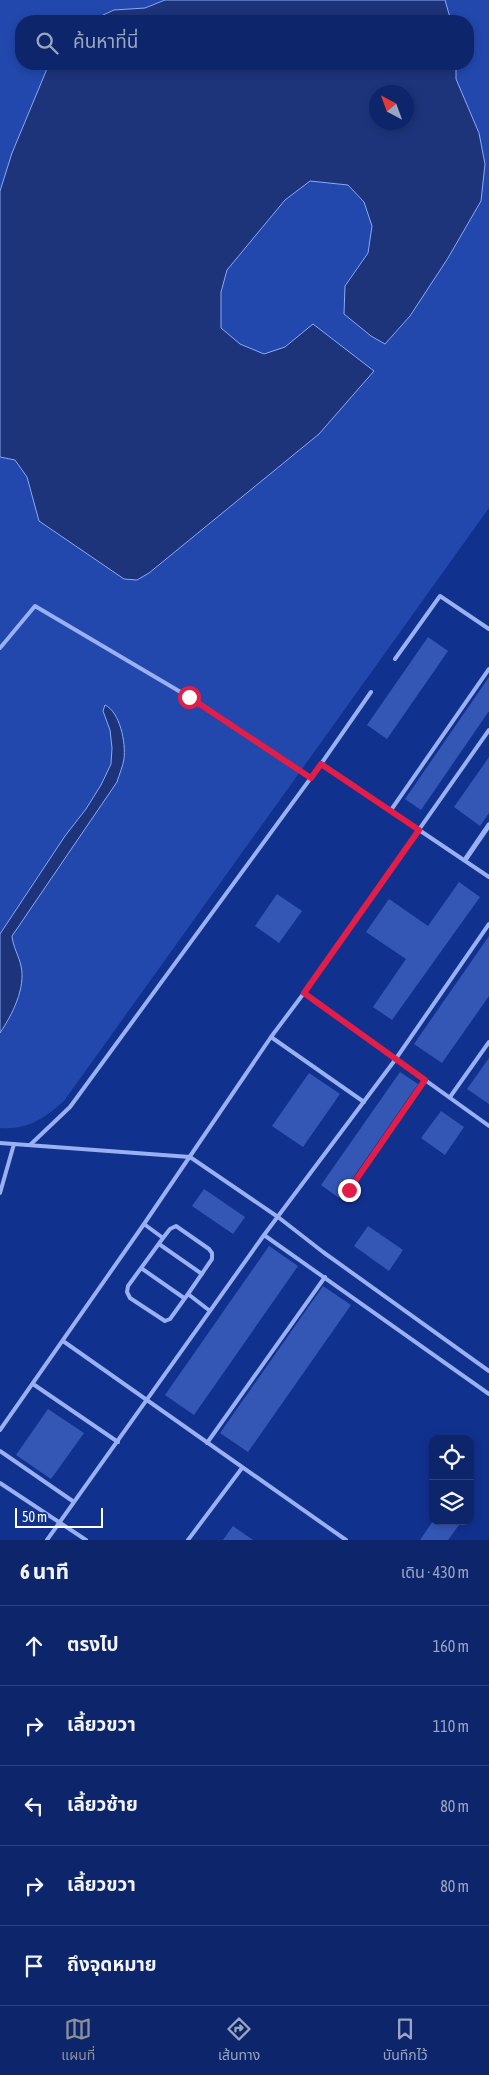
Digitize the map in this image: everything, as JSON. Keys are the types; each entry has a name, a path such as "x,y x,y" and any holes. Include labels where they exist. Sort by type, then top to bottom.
{"street":[{"path":"464,860 489,825"}],"lane":[{"path":"395,659 440,596 489,629"},
{"path":"0,648 35,606 189,697 311,778"},
{"path":"391,810 489,669"},
{"path":"30,1145 70,1107 311,778 371,692"},
{"path":"0,1430 34,1384 271,1037 489,730"},
{"path":"321,764 489,877"},
{"path":"46,1540 118,1442 264,1235 396,1060 489,924"},
{"path":"304,993 489,1126"},
{"path":"271,1037 364,1102"},
{"path":"450,1097 489,1042"},
{"path":"349,1190 425,1080"},
{"path":"0,1143 190,1157 278,1217 330,1257 489,1371"},
{"path":"0,1193 14,1144"},
{"path":"144,1224 163,1238"},
{"path":"176,1226 212,1253 212,1259 202,1274 170,1318 165,1321 130,1298 127,1292 128,1286 163,1238 170,1229 176,1226"},
{"path":"264,1235 489,1394"},
{"path":"159,1244 202,1274"},
{"path":"141,1268 184,1298"},
{"path":"207,1443 325,1277"},
{"path":"188,1294 210,1311"},
{"path":"63,1341 346,1540"},
{"path":"34,1384 118,1442"},
{"path":"0,1451 74,1502"},
{"path":"188,1540 242,1468"},
{"path":"0,1483 86,1540"}],"shaded area":[{"path":"0,0 165,0 145,8 114,10 103,15 15,15 15,70 47,70 12,153 0,191"},
{"path":"165,0 445,0 449,15 103,15 114,10 145,8"},
{"path":"445,0 489,0 489,508 64,1101 35,1122 19,1127 0,1128 0,457 15,460 27,477 31,494 149,573 319,434 314,324 285,347 264,354 240,344 221,328 221,292 226,270 285,200 310,181 348,185 364,202 372,225 368,253 345,286 371,336 385,344 410,316 448,258 481,201 479,133 456,79 456,70 474,70 474,15 449,15"},
{"path":"47,70 456,70 456,79 479,133 485,164 481,201 448,258 410,316 385,344 371,336 344,314 345,286 368,253 372,226 364,202 348,185 310,181 285,200 227,270 221,292 221,328 240,344 264,354 285,347 313,324 374,371 319,434 149,573 137,580 124,579 39,521 27,477 15,460 0,457 0,191 12,153"},
{"path":"105,705 115,714 121,729 124,752 122,768 117,782 12,936 21,966 22,983 17,1001 0,1033 0,934 65,836 86,809 111,764 112,748 110,730 103,711"}],"building":[{"path":"428,637 448,651 387,739 367,725"},
{"path":"489,677 489,711 421,810 405,799"},
{"path":"489,757 489,813 480,826 454,807"},
{"path":"459,882 480,897 392,1020 373,1007 406,959 366,932 389,899 428,926"},
{"path":"277,894 302,911 279,943 255,926"},
{"path":"489,936 489,996 442,1063 414,1044"},
{"path":"489,1058 489,1104 467,1089"},
{"path":"400,1072 418,1084 339,1198 321,1185"},
{"path":"309,1073 340,1094 303,1147 272,1126"},
{"path":"441,1111 464,1127 445,1155 421,1138"},
{"path":"204,1189 245,1217 233,1234 192,1206"},
{"path":"368,1226 403,1250 389,1271 354,1246"},
{"path":"269,1246 298,1266 194,1415 165,1395"},
{"path":"323,1286 351,1305 248,1452 220,1433"},
{"path":"48,1409 84,1433 51,1479 16,1455"},
{"path":"430,1525 459,1525 448,1540 420,1540"},
{"path":"233,1526 253,1540 223,1540"}],"route":[{"path":"189,697 311,778 321,764 419,830 304,993 425,1080 349,1190"}]}
